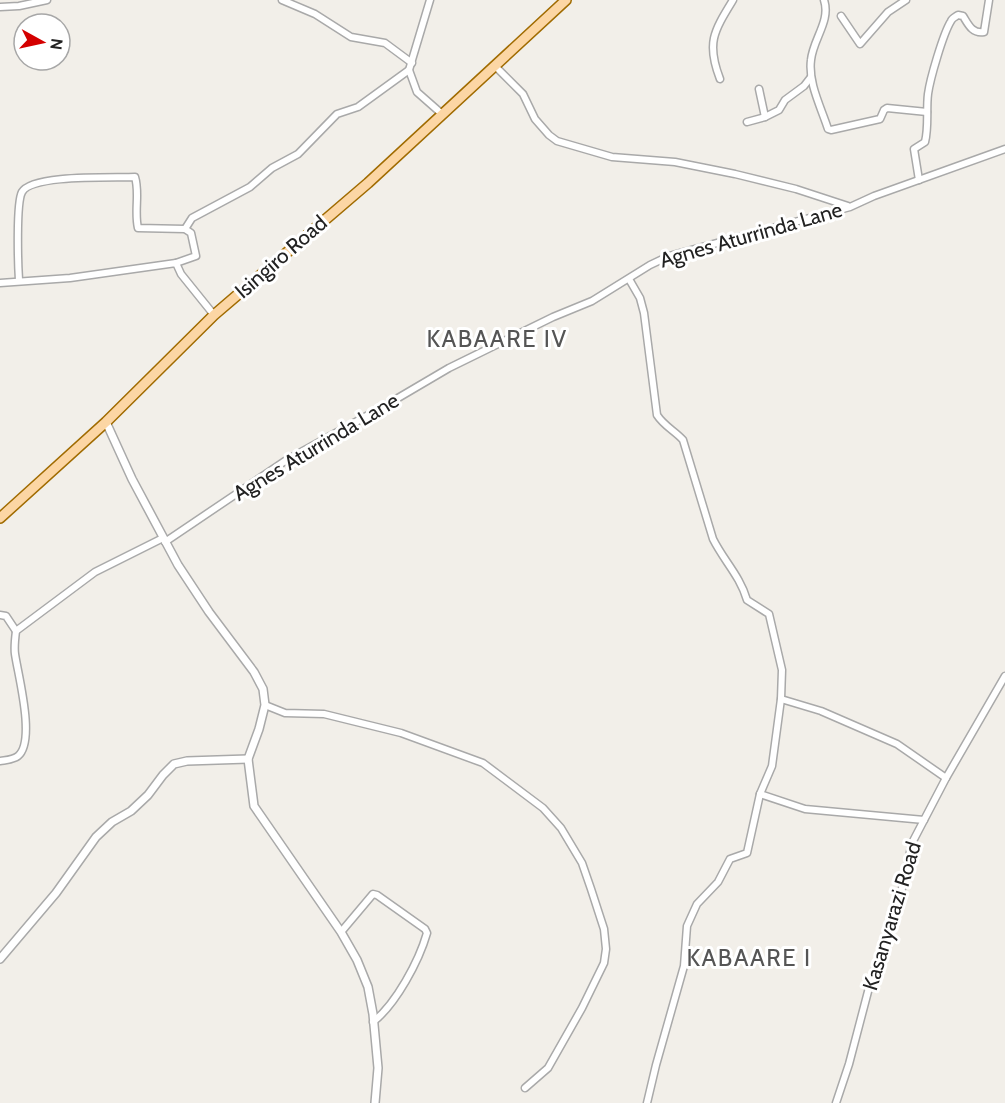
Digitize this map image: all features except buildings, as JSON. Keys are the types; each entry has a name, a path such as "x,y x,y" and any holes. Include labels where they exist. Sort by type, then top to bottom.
{"main road":[{"name":"Isingiro Road","path":"0,518 106,422 214,315 368,183 495,66 560,2"}],"street":[{"path":"0,8 47,0"},
{"path":"282,0 315,14 351,36 385,43 410,67 417,92 442,114"},
{"path":"185,229 192,218 250,187 272,168 298,154 338,114 358,107 410,67 430,0"},
{"path":"720,79 712,50 713,36 733,0"},
{"path":"824,0 827,8 818,41 811,56 811,77 828,129 880,119 887,108 927,112"},
{"path":"841,16 857,43 860,44 888,12 906,0"},
{"path":"919,180 914,149 925,142 931,81 951,19 958,15 963,16 972,30 978,33 984,32 989,0"},
{"path":"495,66 523,94 535,118 557,141 612,157 675,162 735,174 796,189 850,207"},
{"path":"747,122 779,110 785,100 804,86 811,77"},
{"path":"759,89 765,117"},
{"name":"Agnes Aturrinda Lane","path":"16,631 95,572 164,540 285,461 448,368 553,317 592,301 650,265 669,256 850,207 1005,149"},
{"path":"0,283 70,278 176,263 196,255 191,233 185,229 138,228 135,215 137,185 135,177 50,180 29,184 21,193 17,251 19,280"},
{"path":"176,263 181,274 214,315"},
{"path":"629,279 640,298 644,313 657,415 663,425 683,440 713,539 721,554 742,583 747,600 769,614 782,670 782,699 772,766 760,794 747,853 730,859 718,882 697,904 687,926 684,966 647,1103"},
{"path":"106,422 132,479 164,540 190,584 254,672 263,688 265,705 260,729 248,759 254,806 341,932 357,960 368,987 374,1022 378,1068 375,1103"},
{"path":"0,615 6,616 16,631 15,652 25,702 25,738 21,752 18,756 0,761"},
{"name":"Kasanyarazi Road","path":"836,1103 872,980 897,911 912,843 946,778 1005,676"},
{"path":"782,699 821,711 897,744 946,778"},
{"path":"265,705 285,713 324,714 401,733 483,763 543,808 561,828 582,862 604,929 606,949 604,963 548,1068 525,1088"},
{"path":"0,959 56,893 96,837 112,822 132,810 174,764 188,761 248,759"},
{"path":"760,794 805,809 924,820"},
{"path":"341,932 373,894 425,929 427,933 403,986 392,1004 374,1022"}],"district":[{"name":"KABAARE IV","path":"497,339"},
{"name":"KABAARE I","path":"749,958"}]}
